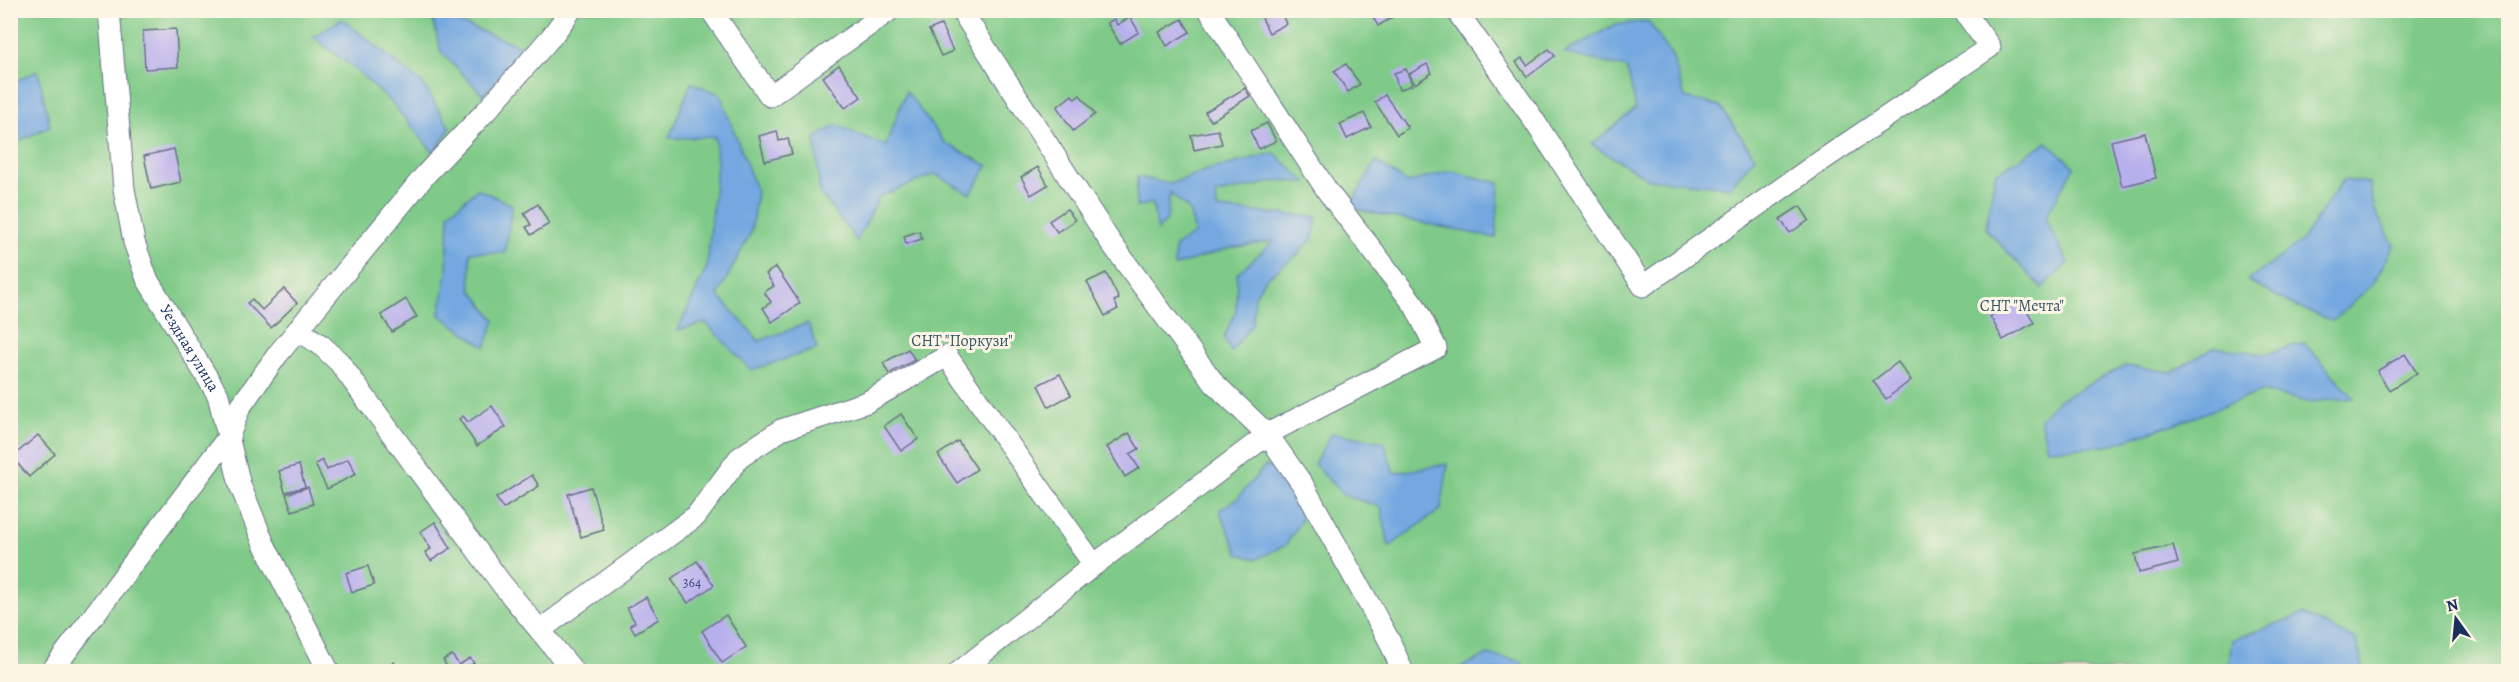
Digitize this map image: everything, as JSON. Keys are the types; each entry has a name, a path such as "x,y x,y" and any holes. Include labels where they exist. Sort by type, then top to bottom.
{"street":[{"name":"Уездная улица","path":"109,10 124,189 134,242 147,279 218,395 240,485 264,544 329,672"},
{"path":"51,672 229,436 240,407 278,354 426,174 487,110 552,36 571,10"},
{"path":"711,10 770,96 890,10"},
{"path":"961,10 1109,240 1214,383 1268,435 1303,484 1384,630 1403,672"},
{"path":"959,672 1094,565 1268,435 1436,348 1415,306 1328,192 1209,10"},
{"path":"1456,10 1529,113 1643,286 1812,167 1990,47 1963,10"},
{"path":"299,331 321,345 339,362 501,583 573,672"},
{"path":"540,630 696,516 738,458 782,430 867,402 947,356 1094,565"}],"green space":[{"name":"СНТ \"Поркузи\"","path":"10,11 2508,11 2508,671 11,671"}],"water":[{"path":"431,12 526,48 483,95 441,52"},
{"path":"342,19 423,84 450,128 434,153 392,103 355,69 313,37"},
{"path":"1648,21 1672,56 1685,98 1720,106 1755,157 1730,187 1649,179 1592,145 1636,108 1627,68 1564,53 1614,25"},
{"path":"38,71 50,126 11,145 11,83"},
{"path":"691,83 720,94 757,192 751,232 718,295 759,341 808,323 817,349 751,370 706,323 678,330 707,267 717,163 715,137 669,138"},
{"path":"906,91 945,143 988,166 970,194 935,174 879,197 857,241 820,193 815,138 836,125 886,146"},
{"path":"2047,142 2074,167 2045,218 2068,263 2042,288 1986,229 1995,174"},
{"path":"1274,153 1307,183 1282,180 1216,194 1217,209 1317,217 1313,238 1297,255 1264,280 1255,296 1252,324 1231,352 1224,338 1236,310 1237,274 1274,241 1230,248 1174,266 1175,247 1195,233 1189,210 1170,193 1167,219 1158,230 1152,203 1136,207 1137,177 1170,184 1205,171"},
{"path":"1376,161 1407,183 1450,171 1499,183 1496,238 1349,208"},
{"path":"2343,180 2369,183 2375,211 2394,245 2373,284 2333,321 2293,305 2248,281 2301,242"},
{"path":"478,189 512,205 505,253 470,252 471,289 495,320 485,347 440,315 447,271 449,213"},
{"path":"2304,343 2354,398 2308,402 2263,391 2192,418 2107,446 2047,449 2040,418 2057,401 2124,366 2172,372 2215,347 2264,354"},
{"path":"1332,433 1384,442 1394,473 1448,464 1441,509 1389,547 1381,507 1343,495 1314,464"},
{"path":"1265,466 1275,468 1303,517 1286,545 1257,559 1239,554 1219,510 1237,499"},
{"path":"2303,614 2356,640 2364,671 2228,671 2232,640"},
{"path":"1487,655 1522,661 1521,671 1454,671"}],"building":[{"path":"1274,10 1280,10 1286,24 1269,33 1261,16"},
{"path":"1372,10 1393,10 1396,15 1378,26 1370,12"},
{"path":"1130,17 1139,32 1120,44 1107,23 1114,19 1117,25"},
{"path":"1182,19 1190,32 1167,46 1159,32"},
{"path":"941,25 953,51 941,56 929,30"},
{"path":"176,29 178,67 145,69 143,31"},
{"path":"1549,49 1555,56 1527,77 1516,62 1522,58 1527,65"},
{"path":"1346,64 1360,84 1348,92 1334,71"},
{"path":"1427,64 1432,73 1415,84 1409,74"},
{"path":"839,65 861,97 845,108 823,77"},
{"path":"1406,69 1412,85 1399,90 1394,73"},
{"path":"1245,88 1250,96 1211,121 1205,112"},
{"path":"1072,95 1075,99 1080,95 1095,114 1073,131 1057,107"},
{"path":"1385,95 1408,128 1397,135 1375,102"},
{"path":"1364,113 1371,127 1347,139 1340,124"},
{"path":"1267,123 1276,141 1259,149 1250,131"},
{"path":"1218,130 1222,144 1194,150 1191,135"},
{"path":"777,131 779,141 788,139 792,154 765,161 759,136"},
{"path":"2145,133 2156,178 2122,186 2111,141"},
{"path":"174,149 181,182 151,189 144,156"},
{"path":"1038,167 1048,185 1031,195 1021,177"},
{"path":"538,204 549,224 531,235 526,227 531,225 524,213"},
{"path":"1800,206 1809,220 1790,233 1780,219"},
{"path":"1067,209 1075,220 1057,232 1049,221"},
{"path":"919,231 922,239 906,244 904,236"},
{"path":"776,267 800,303 772,322 763,308 771,302 764,292 774,286 766,274"},
{"path":"1106,273 1119,299 1114,301 1118,309 1105,316 1087,282"},
{"path":"284,289 297,303 271,328 247,303 252,299 262,310"},
{"path":"406,299 417,317 392,332 381,315"},
{"path":"2021,299 2034,323 2003,340 1990,316"},
{"path":"908,349 915,360 889,374 883,363"},
{"path":"2405,354 2417,373 2389,390 2377,371"},
{"path":"1898,362 1911,380 1886,399 1873,381"},
{"path":"1060,374 1071,395 1049,407 1038,385"},
{"path":"492,406 506,427 477,446 459,419 463,416 468,422"},
{"path":"901,414 918,439 901,451 884,426"},
{"path":"1129,433 1139,449 1130,454 1139,468 1125,477 1107,447"},
{"path":"38,435 55,454 29,477 12,457"},
{"path":"958,441 977,469 957,483 938,455"},
{"path":"348,459 356,474 327,489 315,464 322,460 327,470"},
{"path":"299,465 305,487 285,492 279,471"},
{"path":"532,475 539,486 503,509 496,498"},
{"path":"308,487 313,504 292,511 286,494"},
{"path":"591,487 604,530 581,537 568,494"},
{"path":"435,522 451,548 431,561 425,552 431,549 420,532"},
{"path":"2173,545 2178,563 2139,573 2135,554"},
{"path":"697,561 714,585 688,603 671,579"},
{"path":"368,566 374,585 352,592 346,573"},
{"path":"646,597 659,619 635,633 630,625 635,622 627,608"},
{"path":"726,615 746,647 722,663 702,631"},
{"path":"452,655 459,665 470,658 474,663 460,672 450,672 443,660"},
{"path":"394,662 397,669 371,672 371,669"}],"park label":[{"name":"СНТ \"Мечта\"","path":"2022,306"}]}
